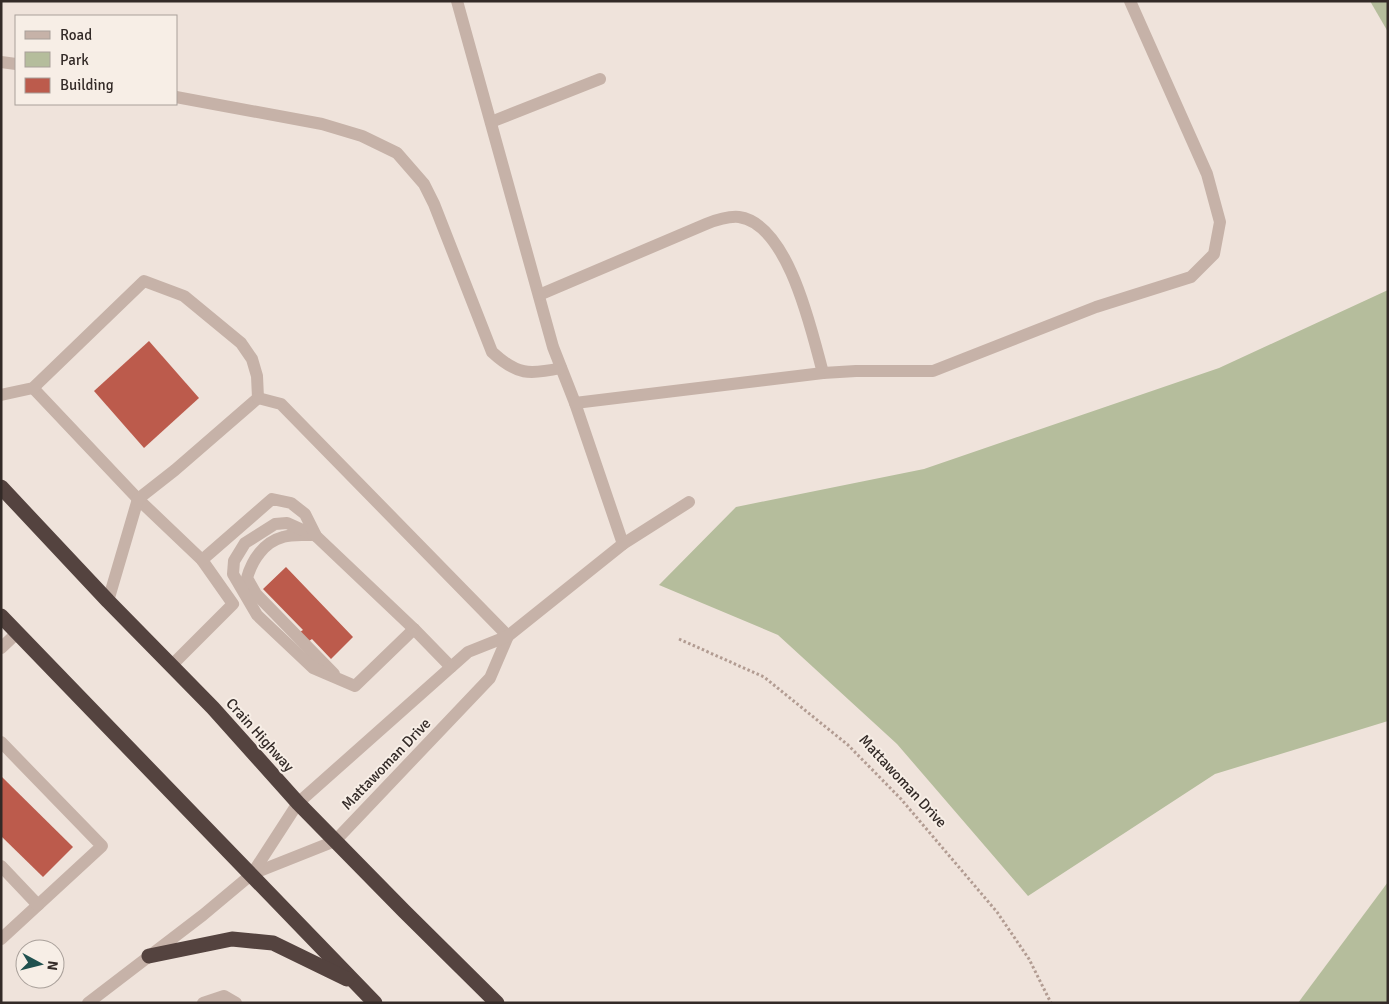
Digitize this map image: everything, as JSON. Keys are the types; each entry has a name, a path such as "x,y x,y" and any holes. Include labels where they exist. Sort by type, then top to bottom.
{"highway":[{"name":"Crain Highway","path":"1,487 245,743 298,803 497,1003"},
{"path":"1,616 375,1003"},
{"path":"149,956 232,939 273,943 357,984"}],"street":[{"path":"457,1 539,296 561,368 575,403 623,544"},
{"path":"575,403 823,373 933,371 1096,307 1191,277 1214,254 1220,222 1207,174 1130,1"},
{"path":"1,62 15,64"},
{"path":"491,122 600,79"},
{"path":"178,97 322,124 362,136 397,153 424,184 434,204 492,352 503,363 526,373 538,373 561,368"},
{"path":"539,296 706,224 724,218 740,217 760,227 771,238 786,261 803,298 823,373"},
{"path":"1,395 33,388 144,281 184,296 241,343 252,359 257,376 258,398"},
{"path":"33,388 138,499 202,560 233,604 171,666"},
{"path":"108,601 138,499 175,470 258,398"},
{"path":"258,398 281,404 508,636"},
{"path":"202,560 272,499 291,503 306,514 316,536"},
{"name":"Mattawoman Drive","path":"88,1003 203,915 252,874 298,803 468,652 508,636 623,544 689,502"},
{"path":"414,629 355,686 313,668 257,615 233,574 234,561 245,543 275,524 287,523 316,536 414,629 451,667"},
{"path":"316,536 282,537 264,548 250,566 247,578 256,594 337,677"},
{"path":"1,648 17,633"},
{"name":"Mattawoman Drive","path":"252,874 336,841 490,678 508,636"},
{"path":"1,742 102,846 1,939"},
{"path":"1,866 38,905"},
{"path":"203,1003 224,996 236,1003"}],"path":[{"name":"Mattawoman Drive","path":"679,639 764,677 848,745 901,799 997,912 1029,959 1051,1003"}],"green space":[{"path":"1370,1 1388,1 1388,32"},
{"path":"1388,290 1388,721 1215,774 1028,896 897,744 778,635 659,585 736,507 924,469 1219,368"},
{"path":"1388,882 1388,1003 1298,1003"}],"building":[{"path":"149,341 199,398 144,448 94,391"},
{"path":"286,567 353,637 331,659 312,639 309,641 300,632 303,630 263,589"},
{"path":"1,776 73,847 43,877 1,836"}]}
